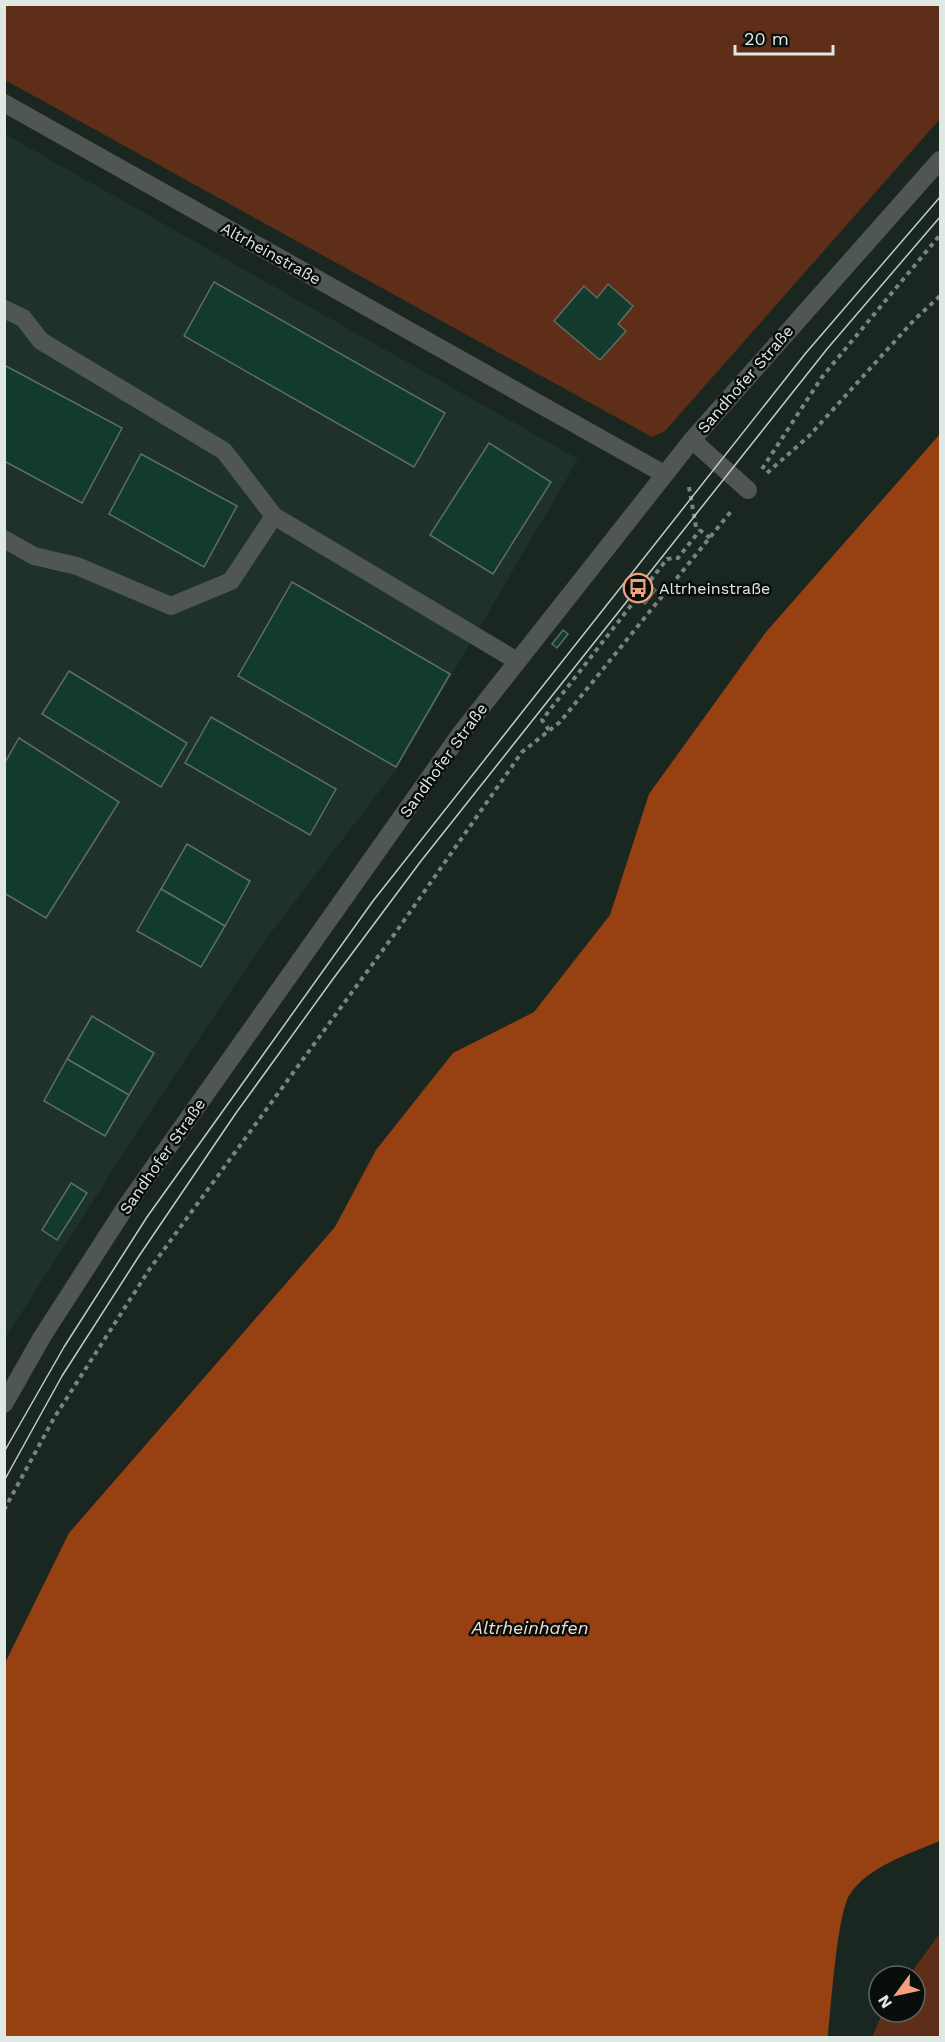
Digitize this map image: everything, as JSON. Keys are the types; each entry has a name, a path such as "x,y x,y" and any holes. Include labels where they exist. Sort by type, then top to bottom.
{"street":[{"name":"Altrheinstraße","path":"4,103 664,474"},
{"name":"Sandhofer Straße","path":"4,1404 42,1337 125,1208 461,733 692,440 940,160"},
{"path":"4,309 23,318 41,341 224,451 274,516 517,661"},
{"path":"692,440 748,490"},
{"path":"4,539 34,556 77,566 171,606 231,581 274,516"}],"path":[{"path":"4,1510 54,1418 149,1270 396,932 522,752 574,705 710,538 748,490 822,377 940,235"},
{"path":"748,490 808,436 915,319 940,296"},
{"path":"688,483 696,527 710,538"},
{"path":"549,730 542,720 667,559 678,558 700,530"}],"shaded area":[{"path":"5,5 940,5 940,119 665,431 652,437 5,80"},
{"path":"5,134 578,459 398,767 266,939 152,1109 5,1338"},
{"path":"940,1933 940,2037 872,2037 878,2024 927,2024 927,1964 918,1964"}],"water":[{"name":"Altrheinhafen","path":"940,434 940,1841 879,1868 858,1884 850,1894 845,1904 838,1940 828,2035 826,2038 5,2037 5,1663 69,1533 335,1227 376,1150 453,1053 534,1012 610,915 649,794 766,632"}],"building":[{"path":"214,282 445,413 414,467 184,336"},
{"path":"608,284 633,306 618,324 626,331 600,360 554,321 584,286 597,298"},
{"path":"4,365 122,428 82,503 4,461"},
{"path":"489,443 551,482 493,574 430,535"},
{"path":"141,454 237,506 204,567 109,514"},
{"path":"292,582 450,674 396,767 238,676"},
{"path":"651,586 656,590 645,604 640,600"},
{"path":"563,630 568,634 557,648 552,644"},
{"path":"69,671 187,743 161,787 42,714"},
{"path":"211,717 336,789 310,835 185,763"},
{"path":"19,738 119,802 46,918 4,893 4,764"},
{"path":"187,844 250,881 225,926 161,889"},
{"path":"161,889 225,926 201,967 137,931"},
{"path":"92,1016 154,1053 129,1095 67,1059"},
{"path":"67,1059 129,1095 105,1136 44,1101"},
{"path":"71,1183 87,1193 57,1240 42,1230"}],"tram line":[{"path":"4,1452 64,1347 147,1217 373,901 805,354 940,197"},
{"path":"4,1481 62,1376 139,1256 236,1113 333,979 421,861 827,349 940,217"}],"place":[{"name":"Altrheinstraße","path":"638,588"}]}
